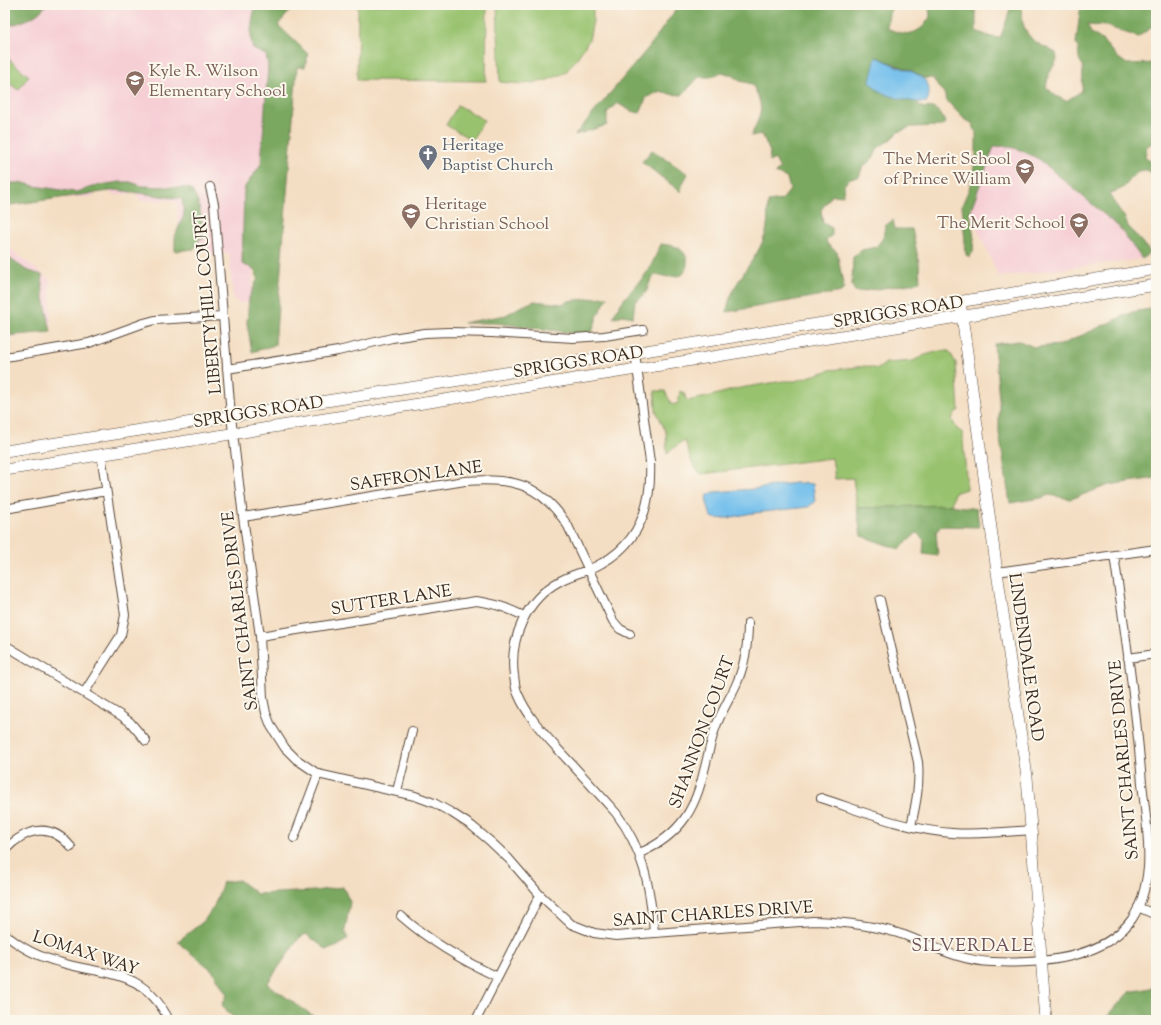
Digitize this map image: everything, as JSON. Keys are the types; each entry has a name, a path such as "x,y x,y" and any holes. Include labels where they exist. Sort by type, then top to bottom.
{"main road":[{"name":"SPRIGGS ROAD","path":"5,451 635,353 1156,269"},
{"name":"SPRIGGS ROAD","path":"5,470 233,432 962,318 1156,285"},
{"name":"LINDENDALE ROAD","path":"960,301 1027,777 1046,1020"}],"street":[{"name":"LIBERTY HILL COURT","path":"210,187 214,204 231,416"},
{"path":"5,357 89,343 155,320 223,316"},
{"name":"SPRIGGS ROAD","path":"227,369 338,351 392,338 425,333 492,333 573,338 604,336 643,330"},
{"path":"635,353 650,468 650,493 646,509 642,519 627,543 616,553 588,570 560,581 538,598 524,616 516,638 513,654 513,669 518,694 536,723 626,826 640,853 646,876 654,932"},
{"name":"SAINT CHARLES DRIVE","path":"231,416 243,517 260,636 263,698 271,726 285,748 296,759 318,774 415,796 452,813 472,826 491,842 540,895 572,924 594,933 616,936 813,921 837,921 882,928 964,958 990,962 1042,961 1070,956 1099,946 1115,936 1126,925 1138,907 1146,881 1148,855 1136,722 1114,555"},
{"path":"84,693 121,635 124,620 124,602 101,454"},
{"name":"SAFFRON LANE","path":"243,517 465,481 493,479 518,484 542,495 560,513 568,526 613,621 620,628 630,634"},
{"path":"5,509 106,491"},
{"path":"997,572 1156,549"},
{"path":"880,600 918,762 918,794 911,826"},
{"name":"SUTTER LANE","path":"260,636 476,601 492,603 509,608 524,616"},
{"name":"SHANNON COURT","path":"640,853 660,844 667,838 685,819 692,806 698,792 715,728 741,671 748,639 748,623"},
{"path":"5,645 130,722 146,741"},
{"path":"1128,658 1156,654"},
{"path":"397,791 412,731"},
{"path":"294,838 318,774"},
{"path":"821,798 932,831 963,834 1032,830"},
{"path":"5,850 17,838 24,834 43,831 59,835 71,847"},
{"path":"476,1020 540,895"},
{"path":"1138,907 1156,915"},
{"path":"401,916 420,932 460,958 498,976"},
{"name":"LOMAX WAY","path":"5,934 36,954 58,962 82,968 112,973 137,983 156,999 169,1020"}],"shaded area":[{"name":"Kyle R. Wilson Elementary School","path":"5,5 273,5 251,303 239,303 233,298 229,253 207,254 205,247 179,249 177,205 174,201 140,201 138,195 135,193 114,195 105,190 96,191 92,197 5,200"},
{"name":"The Merit School of Prince William","path":"996,139 1039,159 1119,227 1142,259 999,277 970,212"},
{"path":"5,200 6,245 50,280 51,328 5,339"}],"green space":[{"path":"5,5 46,5 33,17 5,27"},
{"path":"255,5 295,5 278,25 308,54 305,67 297,67 275,345 252,352 247,323 249,298 258,278 254,269 242,264 244,189 261,164 268,66 266,55 253,49 251,27"},
{"path":"358,5 487,5 486,81 357,80"},
{"path":"497,5 593,5 593,21 589,40 565,73 545,81 523,84 500,82"},
{"path":"679,5 893,5 889,14 887,28 899,33 908,34 916,31 924,25 930,17 930,5 973,5 976,13 976,31 991,37 1000,38 1011,5 1022,5 1021,13 1028,35 1036,42 1056,53 1057,60 1049,74 1046,87 1056,96 1066,101 1082,91 1083,66 1079,59 1076,43 1081,5 1156,5 1156,24 1138,37 1106,26 1087,25 1091,33 1102,40 1117,57 1127,64 1156,63 1156,141 1147,146 1145,156 1156,168 1156,176 1147,170 1138,171 1123,188 1109,194 1120,212 1123,214 1128,226 1150,252 1142,259 1119,227 1039,159 1018,149 1005,146 995,147 993,149 970,212 974,239 973,251 970,257 966,255 962,205 969,189 976,157 976,132 972,123 965,120 947,101 944,93 938,87 933,78 924,78 912,71 876,57 875,88 883,93 916,101 924,108 928,107 934,109 940,113 945,123 941,126 911,127 898,132 878,148 874,157 862,168 859,177 850,178 844,185 843,196 832,195 821,210 823,223 832,228 832,235 826,241 829,246 837,252 844,289 841,292 727,312 732,293 737,283 755,256 766,234 768,202 782,200 790,190 787,178 775,173 780,169 775,159 769,162 770,152 762,134 751,136 760,115 759,99 752,84 740,81 730,74 720,73 711,77 699,77 682,95 660,91 646,98 640,113 631,111 617,103 607,113 607,125 575,135 649,47"},
{"path":"5,56 29,76 18,90 5,80"},
{"path":"458,105 484,120 472,140 446,125"},
{"path":"652,150 688,174 682,185 681,192 642,162"},
{"path":"130,182 142,186 189,188 199,205 204,238 199,239 195,249 175,251 175,236 184,215 182,199 117,190 10,205 5,211 5,187 12,183 24,183 34,186 75,192 93,186"},
{"path":"893,220 895,229 912,229 919,263 920,281 916,283 857,292 854,290 852,284 853,257 862,250 876,247 883,238 885,226"},
{"path":"661,244 675,246 684,253 687,260 685,271 682,275 668,277 655,275 644,295 635,301 633,317 623,315 613,318 623,300 641,280 652,264"},
{"path":"5,255 26,270 42,275 43,293 51,332 5,336"},
{"path":"608,297 598,315 592,332 573,333 496,323 463,323 506,315 534,301 562,304 569,301"},
{"path":"1156,308 1156,478 1109,485 1071,499 1049,495 1041,498 1010,503 999,433 999,399 994,344 1019,341 1034,347 1061,345 1132,312"},
{"path":"940,351 949,351 956,363 959,410 954,414 952,420 957,429 963,433 966,475 966,489 954,493 951,505 857,508 853,478 835,479 832,458 702,474 695,468 685,441 681,442 667,454 666,432 656,411 655,391 665,391 672,405 678,403 680,391 684,393 687,401 740,388 783,381 795,381 830,370 866,366 878,369 886,363 913,361 925,355"},
{"path":"951,505 977,509 979,527 941,526 936,532 938,556 923,554 924,540 917,533 899,549 861,536 857,508"},
{"path":"239,880 257,894 315,891 343,887 350,902 345,931 348,939 338,946 327,950 306,934 299,938 267,984 319,1020 234,1020 222,1005 227,995 212,970 182,946 178,941 204,921 214,906 223,882"},
{"path":"1156,988 1156,1020 1106,1020 1129,992"}],"water":[{"path":"876,57 922,77 928,87 929,94 927,102 917,102 897,98 877,89 870,81"},
{"path":"795,483 813,484 815,502 808,507 721,519 711,517 706,499 708,495 714,492 754,489"}],"place":[{"name":"Kyle R. Wilson Elementary School","path":"135,97"},
{"name":"Heritage Baptist Church","path":"428,171"},
{"name":"The Merit School of Prince William","path":"1025,185"},
{"name":"Heritage Christian School","path":"411,230"},
{"name":"The Merit School","path":"1079,239"}],"district":[{"name":"SILVERDALE","path":"973,945"}]}
